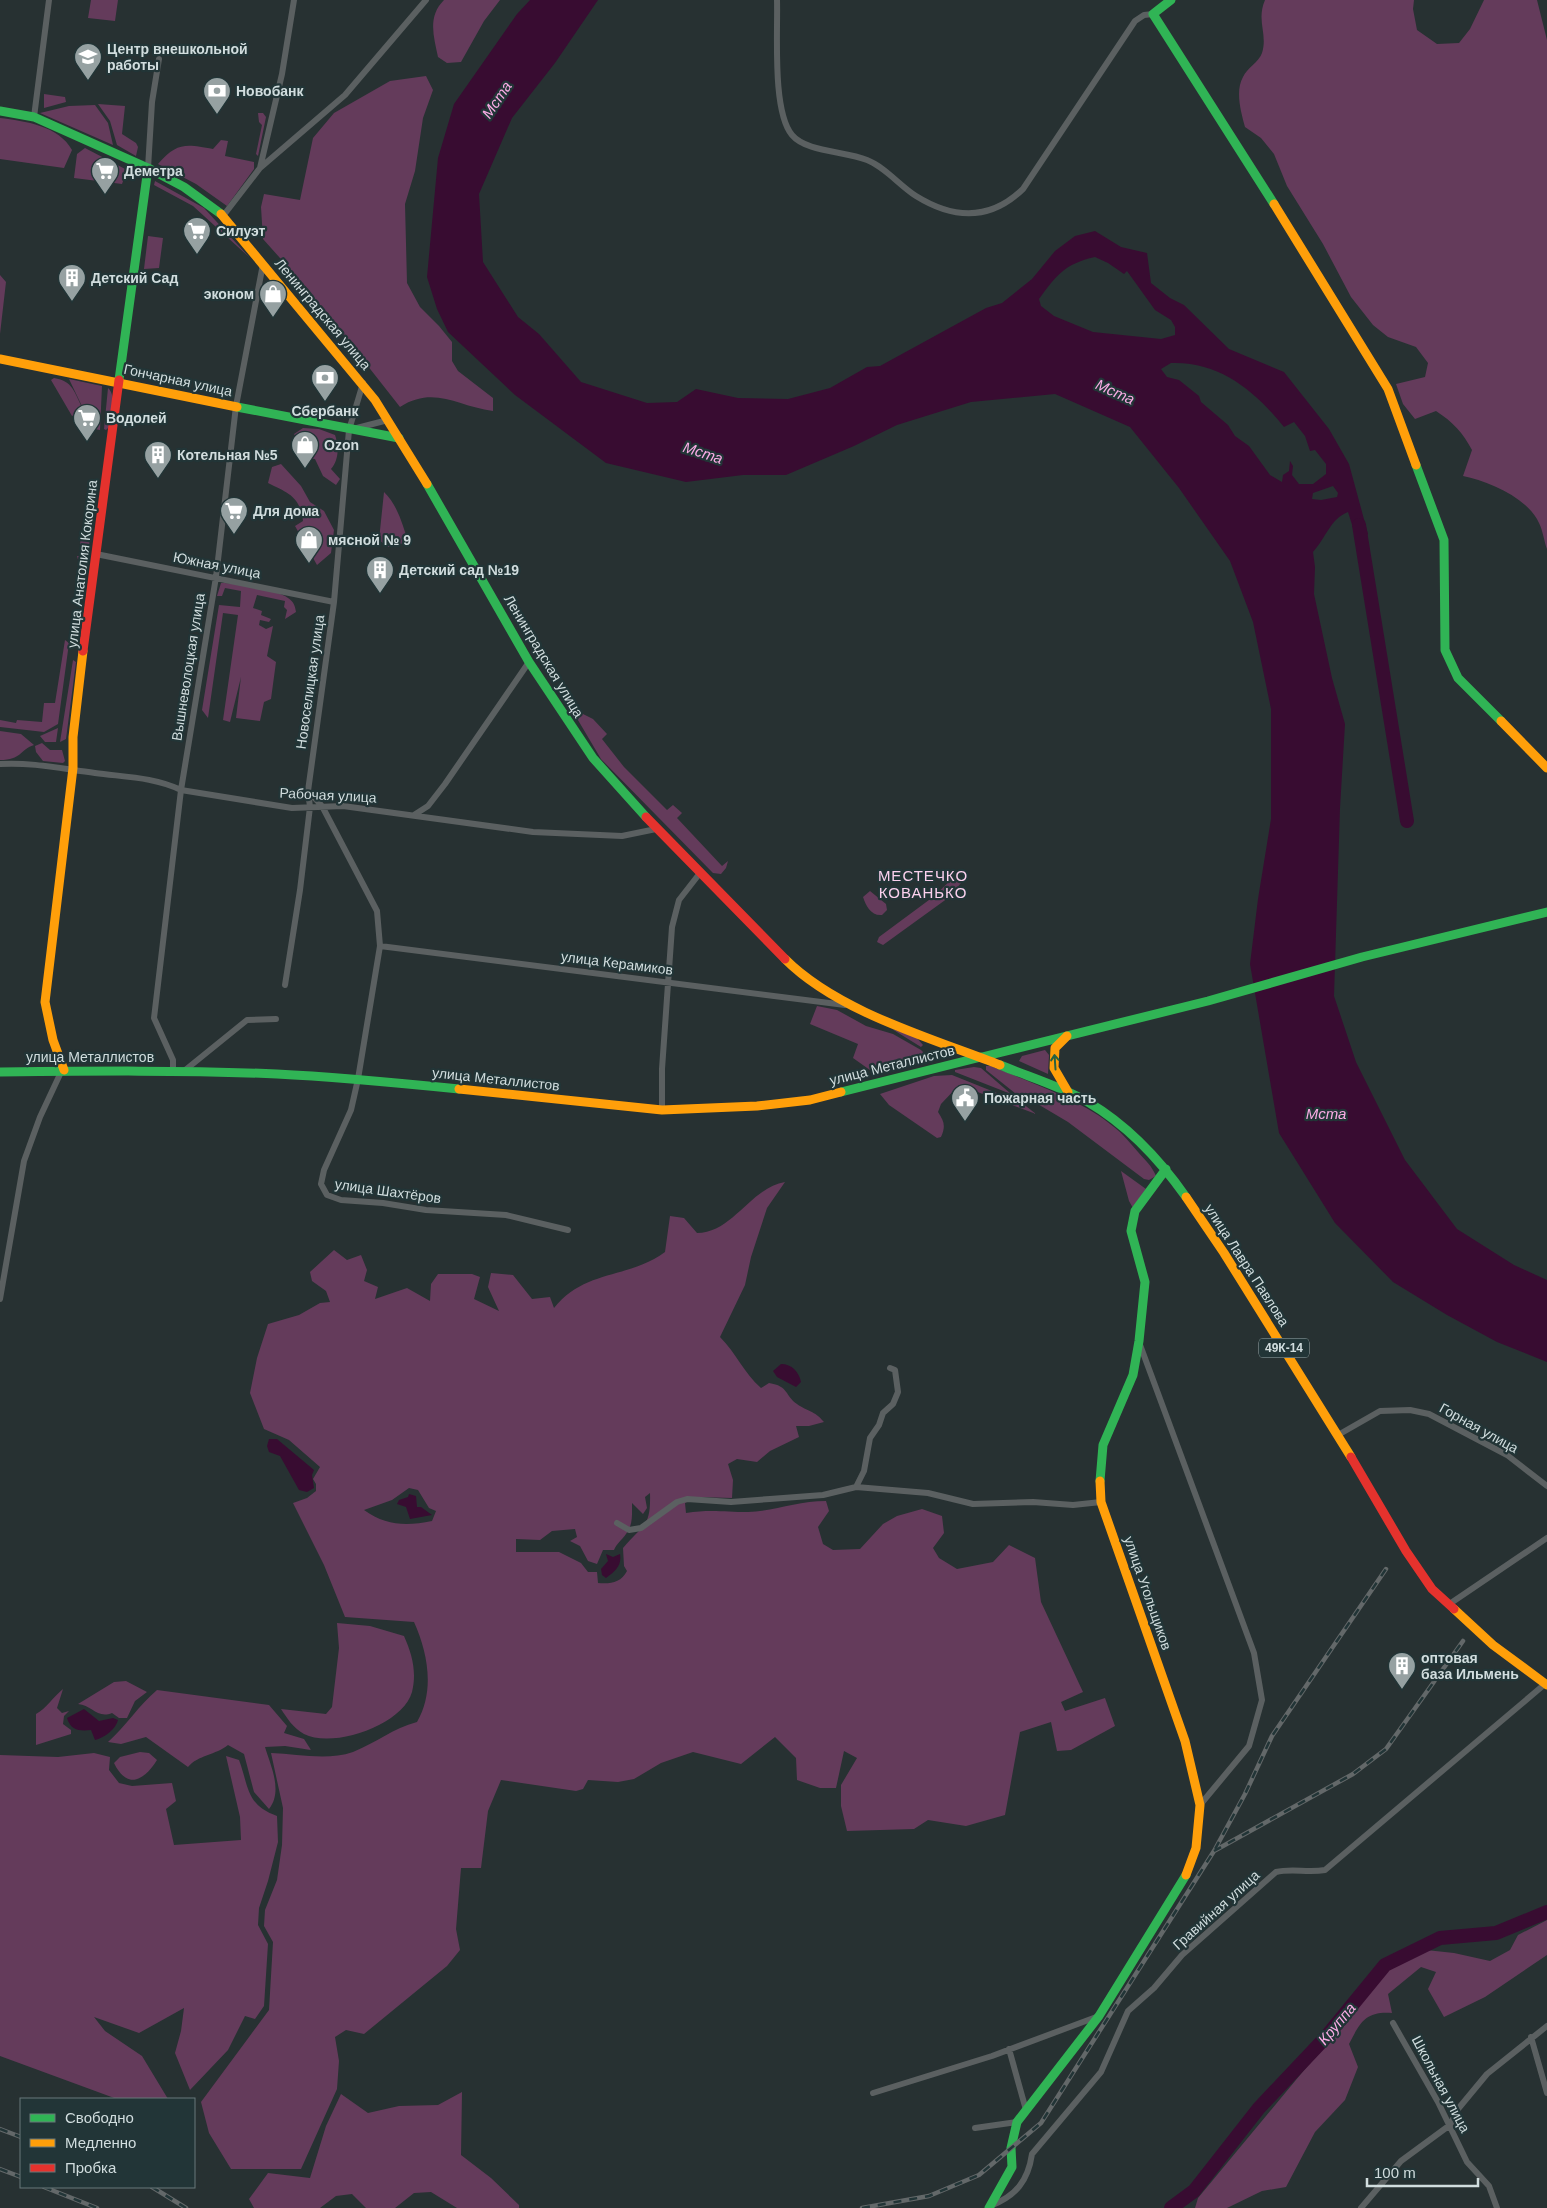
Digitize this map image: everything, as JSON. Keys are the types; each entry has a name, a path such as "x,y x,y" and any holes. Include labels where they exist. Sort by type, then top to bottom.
{"main road":[{"path":"1171,0 1152,14 1322,279 1388,389 1444,540 1443,620 1445,650 1458,678 1547,768"},
{"name":"Ленинградская улица","path":"0,111 34,117 148,168 184,187 223,216 362,383 399,438 528,662 593,758 656,829 789,963 830,994 851,1006 944,1044 982,1057"},
{"name":"улица Анатолия Кокорина","path":"63,1070 53,1040 45,1002 73,768 73,737 148,168"},
{"name":"Гончарная улица","path":"0,359 349,430 399,438"},
{"name":"улица Металлистов","path":"0,1072 63,1070 173,1071 358,1079 662,1110 757,1106 810,1100 1208,1001 1362,957 1547,912"},
{"path":"1068,1035 1055,1048 1054,1068 1068,1092"},
{"name":"улица Лавра Павлова","path":"982,1057 1068,1092 1089,1104 1133,1136 1166,1169 1224,1253 1338,1435 1406,1551 1432,1589 1448,1606 1493,1645 1546,1685"},
{"name":"улица Угольщиков","path":"1017,2122 1057,2073 1099,2016 1185,1878 1196,1848 1200,1805 1185,1741 1101,1502 1099,1472 1103,1445 1133,1375 1139,1341 1145,1282 1131,1231 1135,1211 1166,1169"},
{"path":"990,2207 1012,2167 1011,2148 1017,2122"}],"street":[{"path":"34,117 49,0"},
{"path":"260,168 282,74 294,0"},
{"path":"415,12 417,0"},
{"path":"223,216 260,168 345,95 426,0"},
{"path":"777,0 776,47 780,98 792,135 808,147 841,151 869,160 917,196 959,214 978,214 1006,205 1023,189 1135,22 1144,15 1152,14"},
{"name":"улица Анатолия Кокорина","path":"148,168 152,102 159,59"},
{"name":"Вышневолоцкая улица","path":"173,1071 173,1060 154,1018 181,790 216,576 236,406 263,264"},
{"name":"Новоселицкая улица","path":"285,985 300,890 310,806 308,791 334,602 349,430 362,383"},
{"name":"Гончарная улица","path":"349,430 388,420"},
{"name":"Южная улица","path":"96,554 216,576 334,602"},
{"path":"414,815 428,806 528,662"},
{"name":"Рабочая улица","path":"0,764 19,763 73,768 166,783 181,790 292,808 343,806 558,834 622,836 656,829"},
{"path":"308,791 322,806 377,911 380,946 358,1079"},
{"path":"662,1110 662,1069 672,927 679,900 700,873"},
{"name":"улица Керамиков","path":"380,946 851,1006"},
{"path":"183,1072 247,1020 276,1019"},
{"path":"0,1299 24,1161 40,1117 63,1070"},
{"name":"улица Шахтёров","path":"358,1079 351,1110 324,1170 321,1184 327,1195 341,1200 382,1203 426,1210 506,1214 568,1230"},
{"path":"1139,1341 1254,1653 1262,1700 1249,1746 1200,1805"},
{"path":"856,1487 864,1471 870,1438 879,1426 883,1413 894,1404 898,1392 895,1370 890,1368"},
{"name":"Горная улица","path":"1338,1435 1380,1411 1410,1410 1428,1414 1507,1455 1547,1486"},
{"path":"864,1471 869,1486"},
{"path":"617,1523 630,1530 641,1528 677,1502 687,1499 731,1502 823,1495 856,1487 869,1486 928,1493 973,1504 1033,1502 1074,1506 1101,1502"},
{"path":"1448,1606 1547,1538"},
{"name":"Гравийная улица","path":"990,2207 1008,2199 1029,2172 1032,2154 1101,2072 1128,2011 1154,1988 1182,1955 1276,1872 1286,1869 1309,1873 1325,1870 1546,1685"},
{"path":"873,2093 1009,2049 1099,2016"},
{"name":"Школьная улица","path":"1393,2023 1450,2125 1467,2162 1488,2186 1497,2208"},
{"path":"1361,2208 1402,2161 1450,2125 1458,2109 1487,2074 1547,2026"},
{"path":"1531,2037 1547,2093"},
{"path":"1009,2049 1026,2110"},
{"path":"975,2128 1017,2122"}],"shaded area":[{"path":"91,0 118,0 115,21 88,18"},
{"path":"444,0 500,0 484,21 461,62 447,63 438,57 433,27 435,13"},
{"path":"1265,0 1414,0 1413,9 1417,30 1437,44 1459,43 1470,29 1484,0 1537,0 1547,40 1547,549 1542,529 1534,514 1517,498 1495,486 1463,476 1472,450 1465,438 1448,419 1436,411 1415,419 1403,404 1396,384 1425,377 1428,363 1416,347 1388,337 1373,325 1351,297 1323,244 1287,186 1274,154 1261,138 1245,127 1239,89 1245,74 1262,53 1264,40 1262,14"},
{"path":"426,76 433,90 423,118 415,171 405,204 407,283 420,307 452,342 452,361 458,371 493,398 493,411 436,398 424,398 400,407 305,286 263,239 261,207 264,194 300,200 313,138 334,113 390,81"},
{"path":"44,94 65,97 66,102 44,108"},
{"path":"98,104 125,106 122,134 136,143 138,147 136,156 117,145 110,121"},
{"path":"95,105 108,123 113,145 40,113 69,106"},
{"path":"258,113 263,113 266,117 258,156 256,154 262,125 259,122"},
{"path":"0,118 41,126 59,135 72,150 64,168 0,159"},
{"path":"221,140 228,141 225,156 254,162 254,169 227,206 196,184 158,164 171,152 182,146 213,149"},
{"path":"85,148 127,170 122,184 74,178 77,154"},
{"path":"155,181 204,208 249,257 193,206 154,185"},
{"path":"148,236 163,238 159,268 144,269"},
{"path":"0,275 6,282 0,334"},
{"path":"54,378 60,379 72,388 82,407 81,411 72,416 51,380"},
{"path":"69,379 102,386 100,430 94,429 90,423"},
{"path":"108,388 111,391 113,406 109,427 106,430 104,429"},
{"path":"303,428 319,429 335,435 338,453 331,469 340,479 336,485 323,476 315,459 308,458 294,434"},
{"path":"281,464 301,486 310,502 324,511 334,530 331,553 317,565 295,526 303,521 299,506 292,496 268,483 272,467"},
{"path":"384,492 396,509 408,542 388,547 379,540"},
{"path":"91,527 89,547 80,545 81,536"},
{"path":"77,556 88,556 85,569 81,571"},
{"path":"221,583 275,592 290,600 295,608 296,612 285,619 287,610 284,607 285,601 257,595 253,608 262,611 261,615 271,619 269,622 260,620 259,625 266,629 273,626 267,656 276,662 271,699 264,702 260,721 236,718 241,677 230,722 223,720 238,615 223,613 208,718 202,710 219,605 240,607 241,591 225,588 222,596 217,596"},
{"path":"65,640 69,643 58,724 44,732 0,727 0,720 16,723 17,720 42,722 44,703 55,703"},
{"path":"73,660 76,662 66,739 60,742"},
{"path":"575,710 593,719 607,734 602,739 624,767 667,810 673,805 682,813 677,818 722,866 728,861 726,868 721,874 713,873 601,759 575,715"},
{"path":"58,728 56,742 45,742 40,736"},
{"path":"0,731 21,734 34,745 16,757 0,760"},
{"path":"42,743 50,750 62,750 65,761 63,763 43,761 36,752 35,746"},
{"path":"957,877 961,883 948,898 883,945 877,942 879,937 933,897 953,878"},
{"path":"870,891 886,904 887,910 882,915 875,914 869,910 866,904 863,897"},
{"path":"817,1006 837,1010 866,1026 893,1034 921,1050 923,1052 921,1061 877,1075 853,1058 858,1044 810,1024"},
{"path":"892,1029 916,1037 923,1045 921,1047"},
{"path":"1045,1050 1049,1055 1048,1074 1019,1061 1022,1056"},
{"path":"986,1066 991,1066 1055,1092 1101,1117 1126,1139 1148,1163 1156,1176 1149,1180 1144,1179 1068,1122 1036,1103 1021,1098 986,1070"},
{"path":"974,1067 981,1068 1011,1094 955,1072 955,1070"},
{"path":"952,1075 1022,1103 1036,1114 959,1085 941,1104 938,1112 944,1127 941,1137 937,1138 889,1105 880,1094 934,1076"},
{"path":"1121,1171 1146,1189 1133,1208 1129,1201"},
{"path":"785,1182 767,1208 751,1257 745,1285 720,1337 761,1388 769,1383 780,1386 793,1401 817,1415 824,1422 809,1426 796,1426 799,1437 770,1451 757,1462 737,1459 728,1464 733,1480 732,1498 699,1497 685,1503 686,1513 710,1511 748,1512 826,1501 829,1511 818,1527 823,1544 833,1550 860,1549 883,1524 897,1516 922,1509 942,1516 944,1533 933,1548 939,1558 957,1569 993,1562 1009,1545 1035,1558 1041,1602 1083,1692 1061,1702 1065,1711 1105,1698 1115,1726 1071,1750 1057,1751 1051,1722 1020,1732 1005,1815 966,1826 928,1820 914,1829 847,1831 841,1806 841,1785 857,1758 844,1751 836,1788 820,1788 797,1780 796,1758 775,1737 741,1764 693,1752 661,1763 634,1779 618,1782 588,1780 583,1789 576,1791 501,1780 488,1811 481,1868 461,1868 456,1929 460,1950 447,1966 364,2034 346,2030 335,2037 339,2061 337,2089 301,2169 231,2169 209,2133 201,2102 269,2010 273,1942 264,1926 265,1910 277,1880 282,1845 283,1808 271,1753 333,1756 353,1752 400,1728 417,1722 423,1710 428,1685 426,1659 414,1622 345,1617 324,1565 293,1503 307,1498 316,1491 316,1484 313,1479 320,1467 289,1440 264,1429 250,1393 257,1358 268,1324 299,1315 320,1303 330,1302 326,1291 312,1281 310,1272 334,1250 347,1260 361,1255 367,1270 364,1281 378,1287 375,1299 407,1288 430,1301 431,1284 438,1274 472,1274 480,1277 474,1299 499,1311 488,1287 491,1273 513,1275 532,1299 550,1297 554,1308 579,1287 593,1280 637,1267 665,1252 670,1216 684,1218 697,1233 710,1231 721,1226 762,1192","holes":["409,1488 418,1490 429,1508 436,1511 432,1521 414,1524 389,1522 364,1510 392,1500","650,1493 647,1519 641,1529 623,1548 624,1566 627,1571 618,1580 611,1583 598,1583 597,1572 588,1572 581,1563 559,1552 516,1552 516,1539 540,1540 552,1531 575,1529 577,1537 570,1541 580,1546 588,1561 597,1564 603,1550 614,1550 628,1531 632,1520 632,1503 643,1514 647,1508 645,1497"]},
{"path":"337,1623 370,1626 404,1636 413,1663 412,1692 406,1704 382,1724 349,1736 317,1738 304,1734 297,1729 281,1709 326,1714 332,1707 339,1648"},
{"path":"126,1681 147,1692 135,1701 127,1718 119,1718 112,1713 98,1713 78,1704 114,1682"},
{"path":"63,1689 57,1708 62,1713 69,1711 64,1716 63,1724 71,1730 71,1734 36,1745 36,1714"},
{"path":"157,1690 269,1705 287,1726 284,1733 304,1739 311,1750 285,1746 265,1747 273,1771 275,1787 275,1795 269,1809 254,1792 244,1754 228,1745 197,1760 188,1767 146,1737 121,1744 108,1742"},
{"path":"140,1752 149,1753 157,1760 147,1773 136,1780 124,1777 114,1763 120,1757"},
{"path":"94,1753 110,1757 109,1770 119,1783 132,1786 172,1783 176,1801 166,1809 174,1845 241,1840 240,1817 226,1756 239,1760 247,1787 254,1801 267,1812 277,1816 278,1842 259,1908 258,1925 268,1944 264,2006 255,2019 245,2016 228,2050 190,2090 175,2053 181,2031 184,2008 139,2033 94,2017 105,2031 142,2056 167,2098 114,2098 0,2056 0,1755 58,1757"},
{"path":"1547,1920 1547,1955 1485,1997 1444,2017 1428,1989 1436,1972 1421,1967 1388,1994 1392,2013 1369,2016 1360,2024 1349,2044 1358,2067 1345,2100 1315,2132 1286,2187 1262,2191 1227,2208 1195,2208 1198,2198 1388,1969 1426,1950 1454,1953 1490,1961 1510,1950 1518,1935"},
{"path":"462,2092 461,2155 491,2178 519,2205 519,2208 457,2208 431,2192 414,2193 395,2208 366,2208 352,2194 336,2196 320,2208 254,2208 249,2199 268,2173 310,2178 326,2126 341,2094 368,2113 399,2106 438,2105"}],"water":[{"name":"Мста","path":"530,0 598,0 555,63 512,118 479,194 483,262 518,317 539,334 581,382 647,403 677,402 696,389 738,398 788,399 830,388 867,367 880,366 986,308 1002,303 1032,279 1055,251 1075,236 1095,231 1121,247 1147,253 1151,283 1170,298 1184,305 1229,349 1284,372 1329,429 1349,464 1368,534 1359,547 1348,512 1332,524 1313,552 1315,567 1314,594 1332,678 1345,724 1340,808 1334,996 1356,1062 1405,1160 1457,1229 1514,1265 1547,1280 1547,1362 1497,1342 1447,1315 1393,1282 1335,1223 1279,1133 1250,964 1271,819 1271,709 1253,622 1230,561 1179,488 1130,427 1055,394 971,402 897,425 786,475 743,475 686,482 606,463 515,395 448,332 437,309 427,277 438,158 454,104 517,14","holes":["1095,257 1124,274 1127,271 1155,310 1171,320 1175,327 1175,335 1161,339 1093,332 1054,316 1041,306 1039,299 1056,277 1068,267","1171,363 1189,364 1205,367 1235,381 1261,402 1284,427 1294,422 1305,436 1310,451 1315,450 1326,464 1326,474 1313,484 1299,484 1292,475 1293,466 1290,461 1289,471 1283,475 1282,482 1270,475 1249,446 1235,436 1228,425 1201,402 1199,396 1179,380 1167,377 1161,369","1333,486 1338,493 1337,497 1321,500 1312,499 1313,493"]},
{"path":"781,1364 792,1367 799,1375 801,1382 796,1387 777,1377 773,1371"},
{"path":"269,1439 277,1439 314,1470 312,1475 314,1488 307,1492 299,1490 280,1456 269,1452 267,1446"},
{"path":"409,1494 416,1496 417,1507 421,1507 432,1515 410,1519 406,1507 397,1504 399,1500 408,1497"},
{"path":"606,1554 613,1557 620,1554 620,1562 617,1568 606,1578 602,1575 601,1569 608,1561"},
{"path":"84,1709 99,1721 113,1718 118,1720 115,1727 109,1733 95,1740 91,1730 73,1728 67,1718"}],"waterway":[{"path":"1359,525 1407,821"},
{"name":"Круппа","path":"1171,2208 1194,2191 1259,2108 1326,2037 1385,1965 1440,1938 1496,1933 1547,1912"}],"railway":[{"path":"862,2208 929,2196 979,2175 1041,2123 1214,1851 1245,1794 1272,1736 1386,1569"},
{"path":"1214,1851 1353,1774 1386,1749 1463,1641"},
{"path":"0,2129 20,2137"},
{"path":"0,2169 20,2177"},
{"path":"47,2188 97,2208"},
{"path":"154,2188 186,2208"}],"traffic: fast":[{"path":"1171,0 1153,14 1274,204"},
{"path":"0,111 34,117 148,168 184,187 221,214"},
{"path":"119,380 148,168"},
{"path":"237,407 399,438"},
{"path":"1416,465 1444,540 1445,650 1458,678 1501,721"},
{"path":"427,484 529,662 593,758 646,817"},
{"path":"982,1057 1208,1001 1362,957 1547,912"},
{"path":"841,1092 981,1057"},
{"path":"1000,1065 1067,1091 1102,1111 1142,1144 1186,1197"},
{"path":"0,1072 173,1071 277,1074 346,1078 459,1089"},
{"path":"1100,1481 1103,1445 1133,1375 1139,1341 1145,1282 1131,1231 1135,1211 1166,1169"},
{"path":"989,2208 1012,2167 1011,2148 1017,2122 1099,2016 1186,1875"}],"traffic: slow":[{"path":"1274,204 1388,389 1416,465"},
{"path":"221,214 375,400 427,484"},
{"path":"0,359 237,407"},
{"path":"64,1070 53,1040 45,1002 73,768 73,737 83,651"},
{"path":"1501,721 1547,768"},
{"path":"785,959 807,978 858,1009 916,1034 1000,1065"},
{"path":"1067,1036 1055,1048 1054,1068 1068,1092"},
{"path":"459,1089 662,1110 757,1106 810,1100 841,1092"},
{"path":"1186,1197 1224,1253 1351,1457"},
{"path":"1100,1481 1101,1502 1185,1741 1200,1805 1196,1848 1186,1875"},
{"path":"1454,1609 1493,1645 1547,1685"}],"traffic: jam":[{"path":"83,651 119,380"},
{"path":"646,817 785,959"},
{"path":"1351,1457 1406,1551 1432,1589 1454,1609"}],"place":[{"name":"Центр внешкольной работы","path":"88,81"},
{"name":"Новобанк","path":"217,115"},
{"name":"Деметра","path":"105,195"},
{"name":"Силуэт","path":"197,255"},
{"name":"Детский Сад","path":"72,302"},
{"name":"эконом","path":"273,318"},
{"name":"Сбербанк","path":"325,402"},
{"name":"Водолей","path":"87,442"},
{"name":"Ozon","path":"305,469"},
{"name":"Котельная №5","path":"158,479"},
{"name":"Для дома","path":"234,535"},
{"name":"мясной № 9","path":"309,564"},
{"name":"Детский сад №19","path":"380,594"},
{"name":"Пожарная часть","path":"965,1122"},
{"name":"оптовая база Ильмень","path":"1402,1690"}],"district":[{"name":"МЕСТЕЧКО КОВАНЬКО","path":"923,884"}]}
